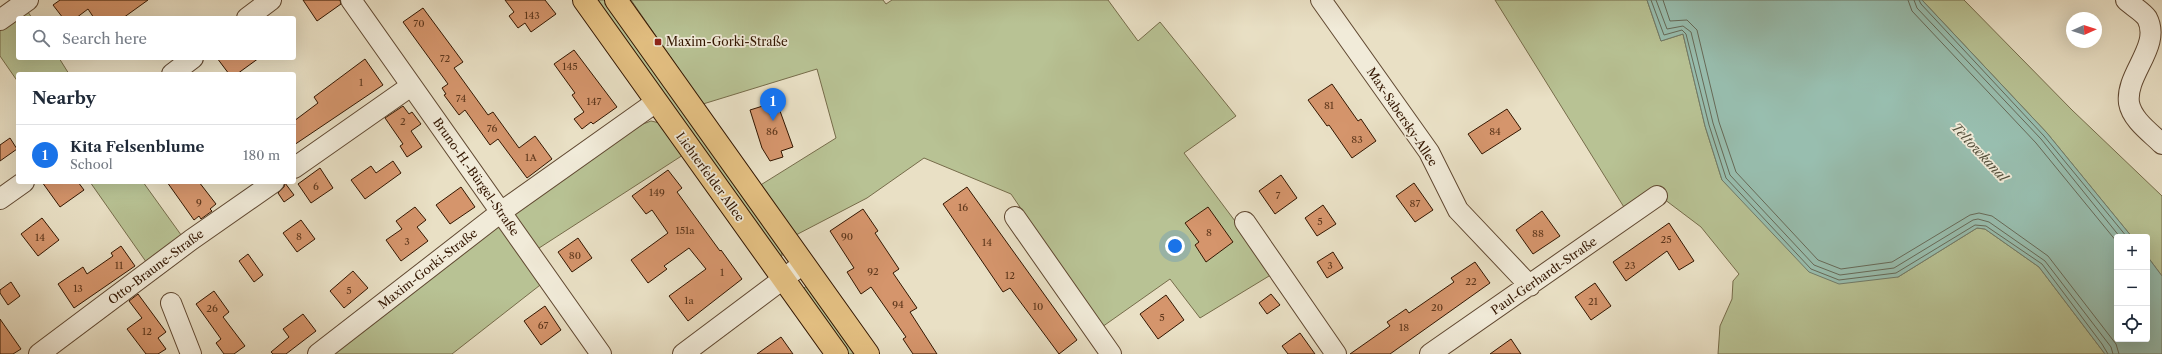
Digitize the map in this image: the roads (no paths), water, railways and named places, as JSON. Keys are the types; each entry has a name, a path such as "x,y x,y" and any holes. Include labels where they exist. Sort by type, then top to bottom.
{"main road":[{"name":"Lichterfelder Allee","path":"584,0 837,354"},
{"name":"Lichterfelder Allee","path":"616,0 868,354"}],"street":[{"path":"0,20 26,0"},
{"path":"250,16 271,0"},
{"name":"Bruno-H.-Bürgel-Straße","path":"351,0 600,354"},
{"name":"Max-Sabersky-Allee","path":"1321,0 1429,152 1458,210 1530,286"},
{"path":"2126,0 2147,18 2152,27 2154,38 2151,48 2130,89 2129,104 2136,118 2162,144"},
{"path":"175,72 190,60"},
{"path":"296,167 411,86"},
{"name":"Maxim-Gorki-Straße","path":"318,354 501,212 656,102"},
{"path":"0,199 21,184"},
{"name":"Otto-Braune-Straße","path":"39,354 191,240 271,184"},
{"name":"Paul-Gerhardt-Straße","path":"1430,354 1530,286 1657,196"},
{"path":"1015,217 1111,354"},
{"path":"1245,222 1336,354"},
{"path":"683,354 803,264"},
{"path":"171,303 191,354"}],"water":[{"name":"Teltowkanal","path":"1647,0 1922,0 2047,133 2130,234 2114,234 2114,342 2150,342 2150,260 2162,276 2162,354 2105,354 2039,267 1985,229 1977,228 1898,277 1839,284 1809,272 1722,180 1705,126 1683,34 1661,41"}],"place":[{"name":"Maxim-Gorki-Straße","path":"658,42"},
{"name":"Kita Felsenblume","path":"773,121"}]}
